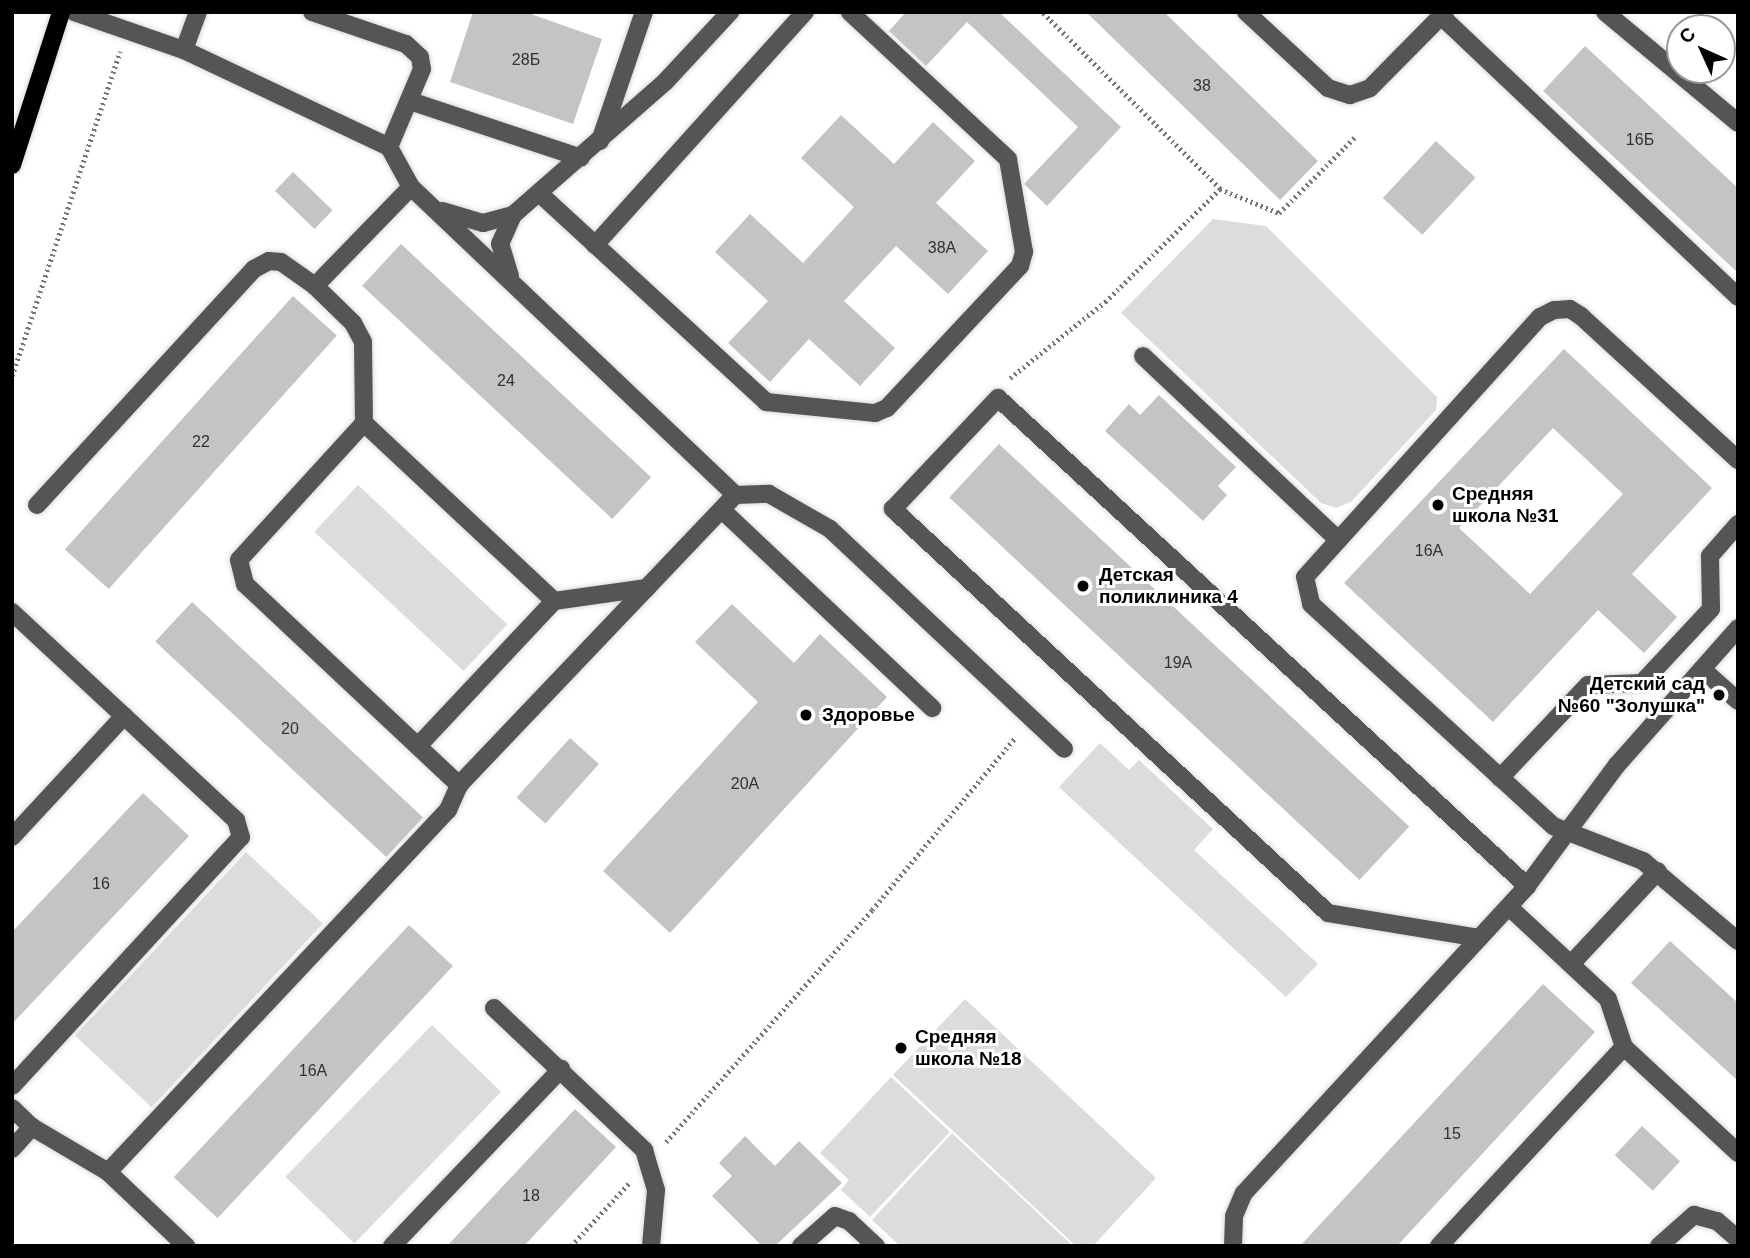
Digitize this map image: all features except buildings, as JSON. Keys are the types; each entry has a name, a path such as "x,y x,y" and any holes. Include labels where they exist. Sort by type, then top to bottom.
{"main road":[{"path":"12,165 61,12"}],"lane":[{"path":"74,12 184,50 389,147 417,192 735,495 769,494 830,529 1064,749"},
{"path":"184,50 198,12"},
{"path":"312,12 414,50 422,69 389,147"},
{"path":"599,143 644,12"},
{"path":"518,288 501,252 504,227 513,215 599,143 730,12"},
{"path":"595,245 805,12"},
{"path":"539,193 766,402 876,413 887,408 1020,266 1024,252 1008,159 850,12"},
{"path":"1246,12 1328,88 1350,95 1370,88 1443,14 1738,296"},
{"path":"1605,12 1738,122"},
{"path":"410,101 581,158"},
{"path":"417,192 468,222 513,215"},
{"path":"315,286 417,192"},
{"path":"37,505 254,269 269,261 281,262 315,286 353,323 363,342 364,423 246,548 239,560 240,574 459,785"},
{"path":"1738,460 1581,316 1570,309 1554,310 1540,317 1336,538 1305,577 1311,604 1500,778 1567,835 1658,872 1738,941"},
{"path":"1143,356 1336,538"},
{"path":"1479,938 1328,913 893,509 998,398 1527,886"},
{"path":"364,423 554,601"},
{"path":"107,1172 449,810 459,785 735,495"},
{"path":"722,510 932,708"},
{"path":"1500,778 1588,685 1642,683 1711,609 1710,556 1738,524"},
{"path":"418,746 554,601 647,588"},
{"path":"12,612 236,820 241,837 12,1086"},
{"path":"1233,1246 1234,1216 1244,1193 1509,907 1567,835 1617,765 1738,628"},
{"path":"1702,669 1738,701"},
{"path":"12,837 124,716"},
{"path":"1571,964 1658,872"},
{"path":"1509,907 1614,1007 1624,1047 1738,1153"},
{"path":"494,1008 633,1135 649,1161 658,1217 651,1246"},
{"path":"1439,1246 1624,1047"},
{"path":"392,1246 561,1069"},
{"path":"12,1108 32,1127 107,1172 186,1246"},
{"path":"12,1149 32,1127"},
{"path":"1659,1246 1694,1215 1717,1220 1738,1239"},
{"path":"801,1246 835,1216 849,1221 876,1246"}],"path":[{"path":"1042,12 1220,189 1279,214 1356,136"},
{"path":"12,376 127,30"},
{"path":"1003,384 1105,302 1220,189"},
{"path":"571,1246 872,910 1031,718"}],"shaded area":[{"path":"1213,219 1266,226 1437,397 1436,410 1351,502 1336,508 1321,503 1121,313"},
{"path":"358,485 507,624 464,671 314,532"},
{"path":"1100,743 1129,770 1139,760 1213,829 1194,850 1318,964 1286,997 1059,787"},
{"path":"246,852 323,924 152,1107 75,1036"},
{"path":"965,999 1156,1178 1093,1246 1076,1246 893,1075"},
{"path":"432,1025 501,1092 354,1243 285,1177"},
{"path":"891,1077 950,1132 870,1217 841,1190 849,1180 820,1153"},
{"path":"952,1133 1073,1246 900,1246 872,1220"}],"place":[{"name":"Средняя школа №31","path":"1438,505"},
{"name":"Детская поликлиника 4","path":"1083,586"},
{"name":"Детский сад №60 \"Золушка\"","path":"1719,695"},
{"name":"Здоровье","path":"806,715"},
{"name":"Средняя школа №18","path":"901,1048"}]}
